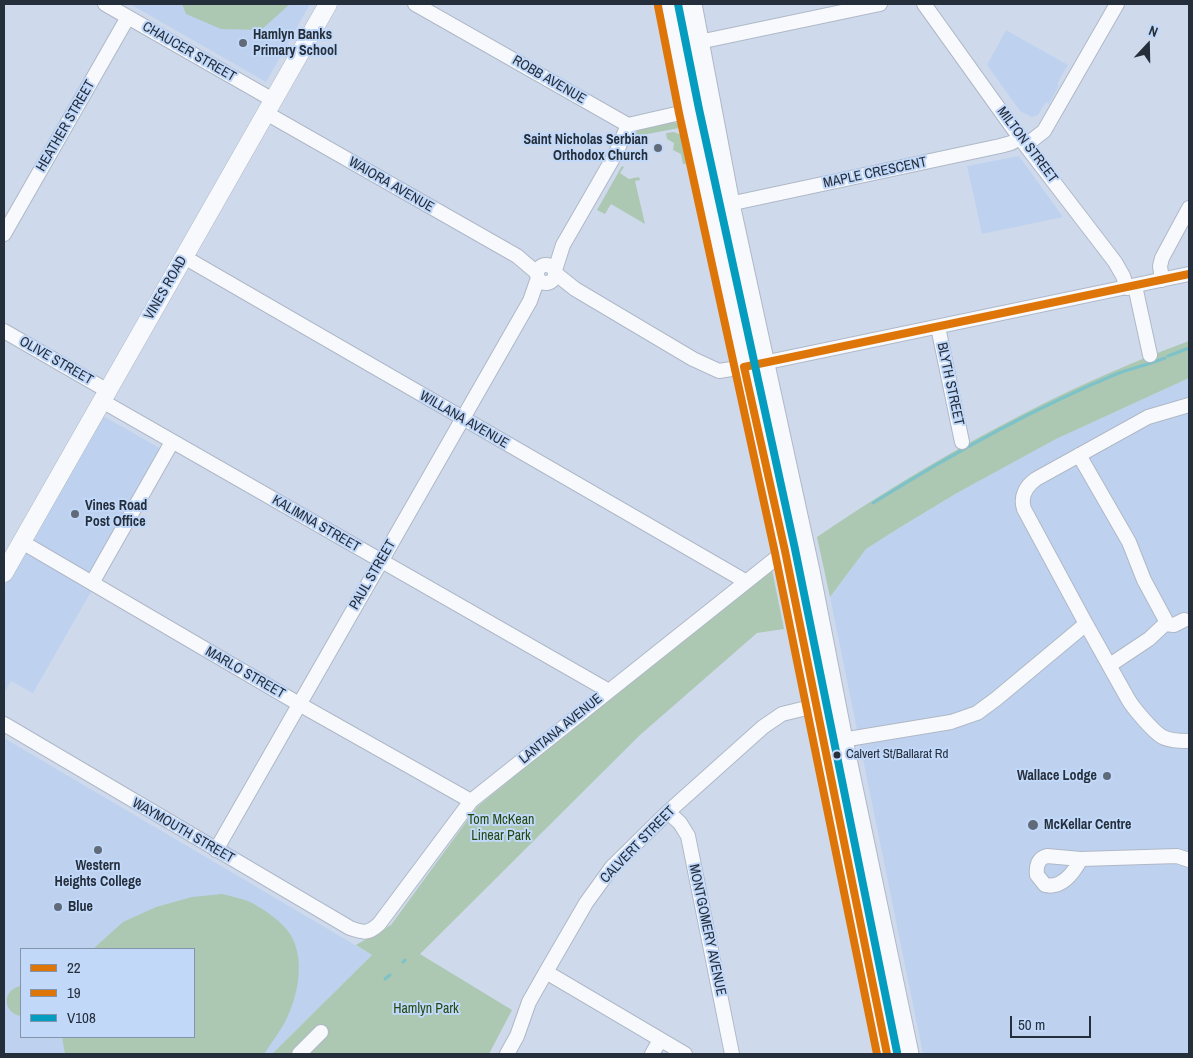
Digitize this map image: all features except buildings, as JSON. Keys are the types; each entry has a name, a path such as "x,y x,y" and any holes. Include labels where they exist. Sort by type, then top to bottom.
{"highway":[{"path":"668,4 689,111 753,365 809,571 825,704 887,1054"},
{"path":"691,4 729,204 753,365 785,551 825,704 842,740 908,1054"}],"main road":[{"name":"VINES ROAD","path":"4,573 328,4"}],"street":[{"name":"CHAUCER STREET","path":"105,4 270,106"},
{"name":"ROBB AVENUE","path":"415,4 628,126"},
{"path":"699,42 880,4"},
{"name":"MILTON STREET","path":"924,4 1023,141 1115,262 1131,287 1150,355"},
{"name":"MAPLE CRESCENT","path":"729,204 1023,141 1044,131 1117,4"},
{"name":"HEATHER STREET","path":"4,234 128,17"},
{"name":"WAIORA AVENUE","path":"270,106 546,274 575,289 693,360 719,371 1189,274"},
{"path":"628,126 689,111"},
{"name":"PAUL STREET","path":"216,850 616,153 628,126"},
{"path":"1162,280 1160,268 1162,258 1189,208"},
{"name":"WILLANA AVENUE","path":"184,257 745,581"},
{"name":"BLYTH STREET","path":"938,327 962,442"},
{"name":"OLIVE STREET","path":"4,331 105,396"},
{"name":"KALIMNA STREET","path":"105,396 172,442 608,691"},
{"path":"1189,405 1148,418 1031,482 1025,491 1022,502 1031,523 1130,702 1161,736 1189,741"},
{"path":"92,584 172,442"},
{"path":"1080,455 1130,545 1144,580 1164,616 1165,624"},
{"name":"MARLO STREET","path":"22,542 471,802"},
{"name":"LANTANA AVENUE","path":"365,932 372,930 380,924 471,802 745,581 785,551"},
{"path":"1110,666 1147,640 1165,624 1174,625 1184,620"},
{"path":"842,740 951,722 977,713 1086,624"},
{"name":"CALVERT STREET","path":"507,1054 517,1036 529,1002 586,903 612,867 668,812 763,727 782,714 825,704"},
{"name":"WAYMOUTH STREET","path":"4,724 350,928 365,932"},
{"name":"MONTGOMERY AVENUE","path":"668,812 680,823 688,836 732,1054"},
{"path":"1080,859 1178,856 1189,860"},
{"path":"546,972 685,1054"},
{"path":"299,1054 321,1032"},
{"path":"652,1054 660,1040"}],"shaded area":[{"name":"Hamlyn Banks Primary School","path":"130,4 310,4 266,82"},
{"path":"1006,30 1068,65 1057,84 1059,85 1049,104 1046,102 1038,115 1032,117 1020,111 987,65"},
{"path":"1019,156 1063,217 982,234 967,166"},
{"name":"McKellar Centre","path":"1189,378 1189,1054 923,1054 830,597 866,549 899,528 957,493 1056,439"},
{"path":"96,412 170,454 33,693 11,681 4,693 4,588 61,472"},
{"name":"Western Heights College","path":"4,738 372,955 272,1054 4,1054"}],"green space":[{"path":"182,4 290,4 261,30 221,29 186,14"},
{"path":"672,122 678,123 679,128 637,136 633,142 630,140 638,130"},
{"path":"674,132 681,135 686,164 683,164 681,154 673,150 674,143 667,139 666,133"},
{"path":"622,166 624,167 620,173 629,179 639,177 640,180 635,181 645,224 611,204 605,214 597,210"},
{"path":"1189,341 1189,378 1056,439 957,493 899,528 866,549 830,597 817,537 906,480 997,427 1092,381"},
{"name":"Tom McKean Linear Park","path":"771,565 784,629 757,633 640,735 420,954 512,1010 489,1054 272,1054 372,955 356,945 391,925 477,807"},
{"path":"222,894 248,901 276,919 290,934 295,944 299,966 294,1001 285,1022 264,1054 65,1054 62,1038 195,1038 195,948 94,948 123,922 156,907 192,897"},
{"path":"20,986 20,1016 10,1010 7,1001 10,992"}],"waterway":[{"path":"1168,356 1189,348"},
{"path":"873,503 1021,418 1114,375 1165,358"},
{"path":"385,979 390,975"}],"transit line":[{"name":"V108","path":"678,4 699,109 795,549 897,1052"},
{"name":"19","path":"658,6 679,113 775,553 877,1054"},
{"name":"22","path":"887,1054 785,551 744,367 1189,274"}],"place":[{"name":"Hamlyn Banks Primary School","path":"243,43"},
{"name":"Saint Nicholas Serbian Orthodox Church","path":"658,148"},
{"name":"Vines Road Post Office","path":"75,514"},
{"name":"Calvert St/Ballarat Rd","path":"837,755"},
{"name":"Wallace Lodge","path":"1107,776"},
{"name":"McKellar Centre","path":"1033,825"},
{"name":"Western Heights College","path":"98,850"},
{"name":"Blue","path":"58,907"}],"park label":[{"name":"Hamlyn Park","path":"426,1009"}]}
